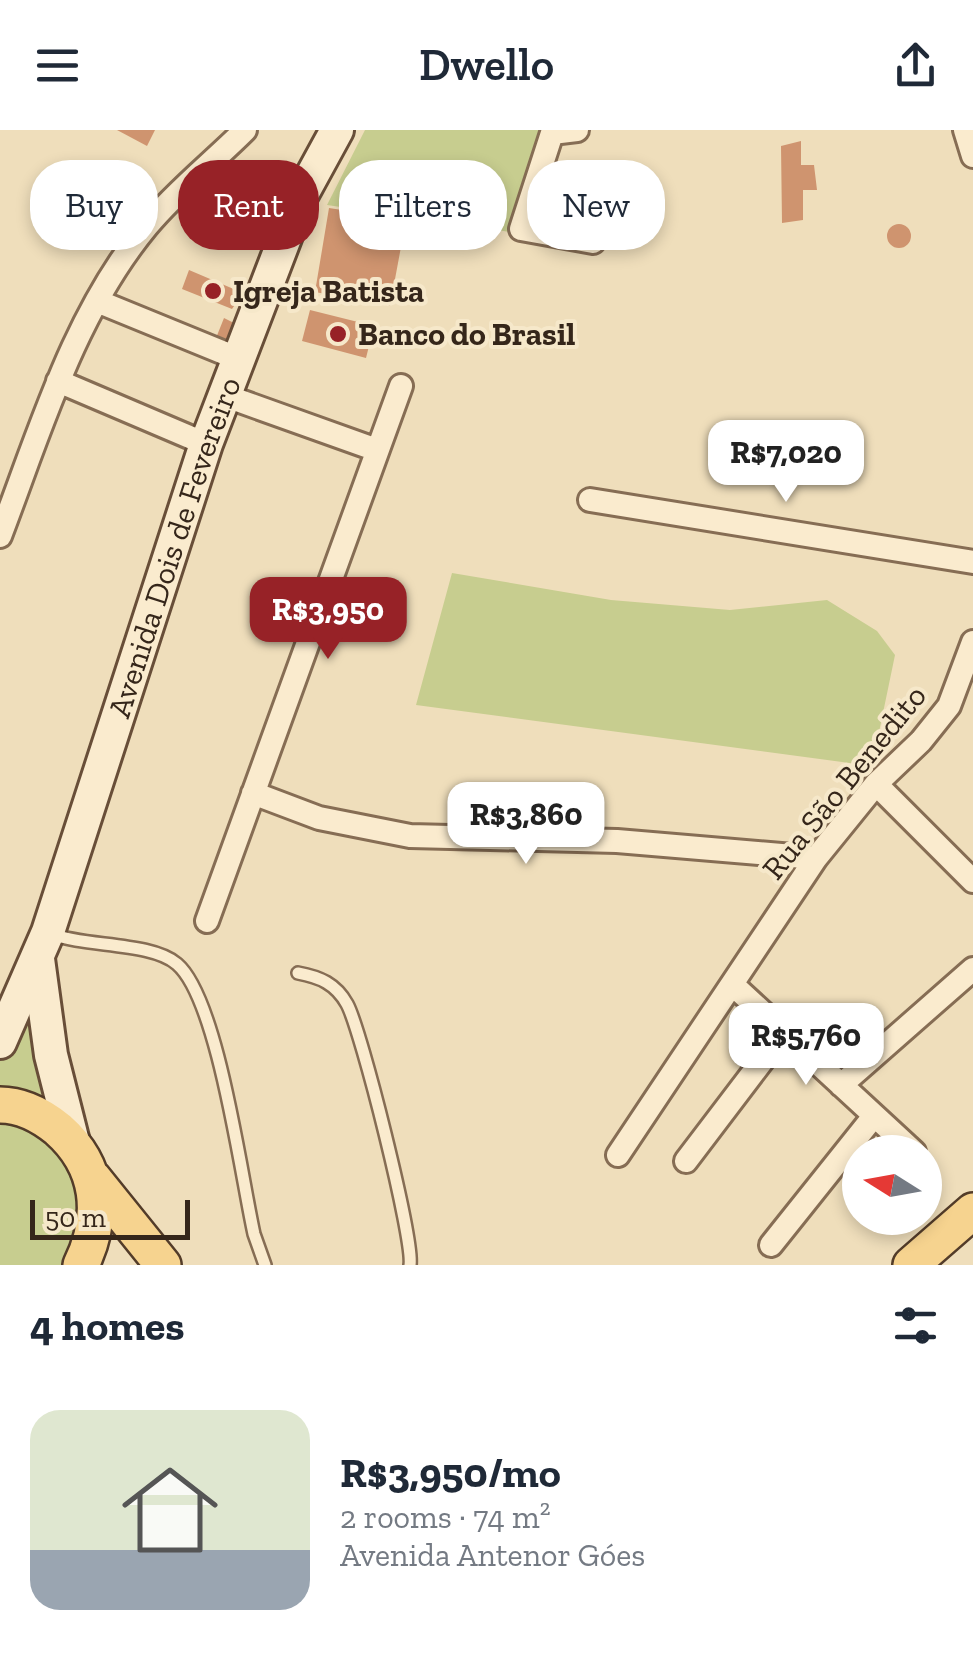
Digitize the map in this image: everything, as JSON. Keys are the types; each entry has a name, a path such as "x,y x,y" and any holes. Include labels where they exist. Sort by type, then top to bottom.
{"main road":[{"path":"0,1105 44,1118 73,1142 92,1178 163,1265"},
{"path":"81,1265 92,1242 97,1210 92,1178"},
{"path":"911,1265 973,1211"}],"street":[{"path":"214,160 245,130"},
{"path":"543,160 552,133 576,130"},
{"path":"965,130 973,156"},
{"name":"Avenida Dois de Fevereiro","path":"319,160 331,135"},
{"path":"0,536 58,381 97,301 146,226 178,195"},
{"path":"527,209 520,230 527,231"},
{"name":"Avenida Dois de Fevereiro","path":"0,1042 43,943 206,444 281,250"},
{"path":"97,301 239,359"},
{"path":"58,381 206,444"},
{"path":"207,921 401,386"},
{"path":"226,396 377,450"},
{"path":"590,500 973,562"},
{"name":"Rua São Benedito","path":"618,1155 816,858 876,784 921,741 949,706 973,642"},
{"path":"876,784 973,881"},
{"path":"253,793 320,818 410,836 617,840 816,858"},
{"name":"Avenida Dois de Fevereiro","path":"43,943 51,1055 73,1142"},
{"path":"841,1085 973,969"},
{"path":"734,985 895,1135"},
{"path":"686,1162 784,1032"},
{"path":"771,1245 874,1116"}],"lane":[{"path":"43,943 152,953 176,962 192,983 210,1026 254,1234 265,1265"},
{"path":"298,973 319,976 349,1007 387,1144 410,1265"}],"green space":[{"path":"365,130 548,130 539,160 527,160 527,198 516,233 507,232 507,160 350,160"},
{"path":"339,181 339,207 327,205"},
{"path":"452,573 611,600 730,610 827,600 877,631 895,655 872,766 416,705"},
{"path":"31,1011 45,1097 0,1091 0,1058"},
{"path":"0,1119 33,1127 74,1169 82,1228 64,1265 0,1265"}],"building":[{"path":"117,130 155,130 147,146"},
{"path":"801,141 801,165 814,165 817,190 803,190 803,220 782,223 781,146"},
{"path":"329,208 339,210 339,250 400,250 390,306 315,292"},
{"path":"899,224 911,236 899,248 887,236"},
{"name":"Igreja Batista","path":"189,270 243,293 232,309 182,289"},
{"name":"Banco do Brasil","path":"310,310 374,326 366,358 302,341"},
{"path":"224,318 248,330 240,349 216,338"}],"place":[{"name":"Igreja Batista","path":"213,291"},
{"name":"Banco do Brasil","path":"338,334"}]}
